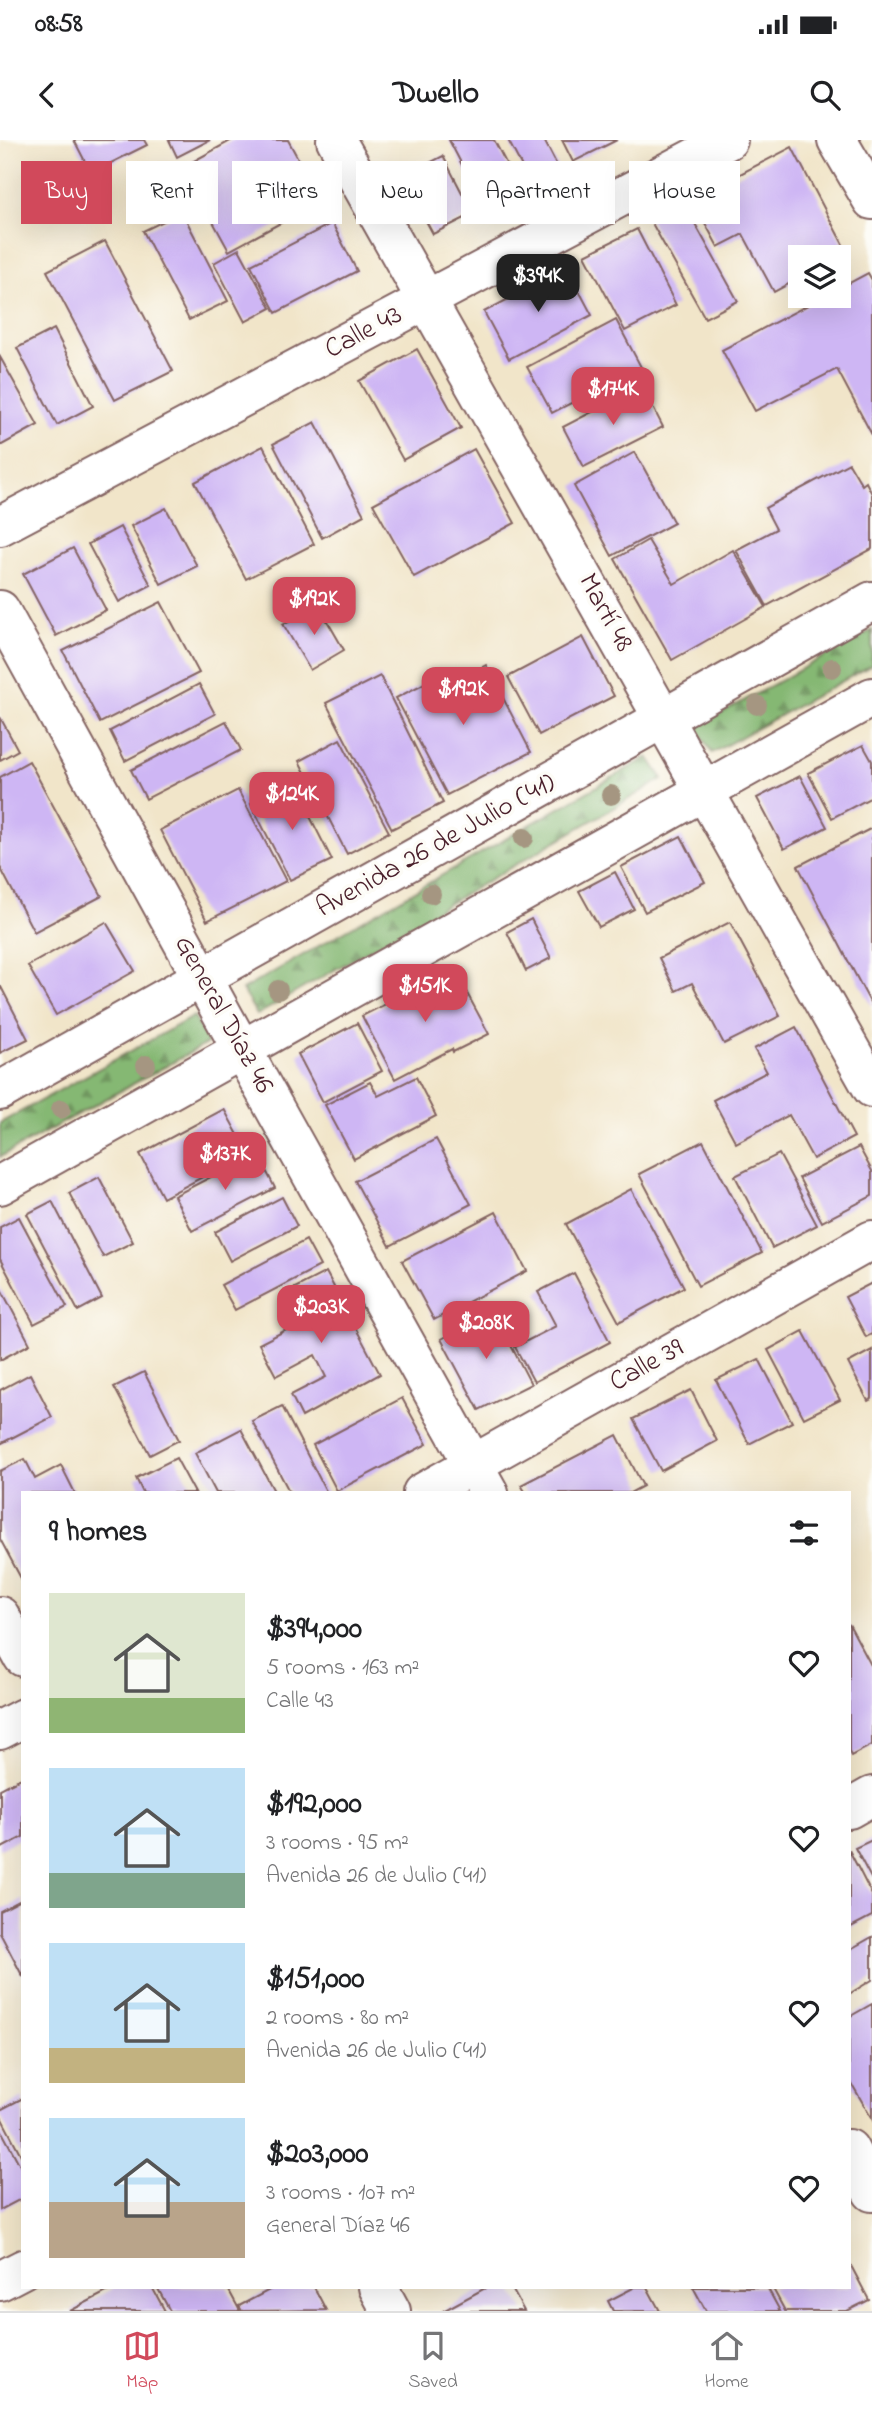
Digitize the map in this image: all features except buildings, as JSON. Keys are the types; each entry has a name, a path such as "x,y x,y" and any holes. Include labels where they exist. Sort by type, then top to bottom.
{"street":[{"name":"Martí 48","path":"336,140 872,1088"},
{"name":"Calle 43","path":"0,526 728,140"},
{"path":"837,140 872,200"},
{"name":"Avenida 26 de Julio (41)","path":"0,1091 872,600"},
{"name":"General Díaz 46","path":"0,610 481,1478"},
{"path":"0,1185 872,697"},
{"name":"Calle 39","path":"430,1491 481,1478 872,1240"},
{"path":"0,1616 21,1653"},
{"path":"0,1730 21,1719"},
{"path":"851,1808 872,1796"},
{"path":"851,2153 872,2192"},
{"path":"0,2281 21,2270"},
{"path":"379,2289 391,2311"}],"green space":[{"path":"872,630 872,665 712,753 696,727"},
{"path":"648,757 663,779 257,1015 242,990"},
{"path":"194,1016 208,1043 0,1157 0,1123"}]}
